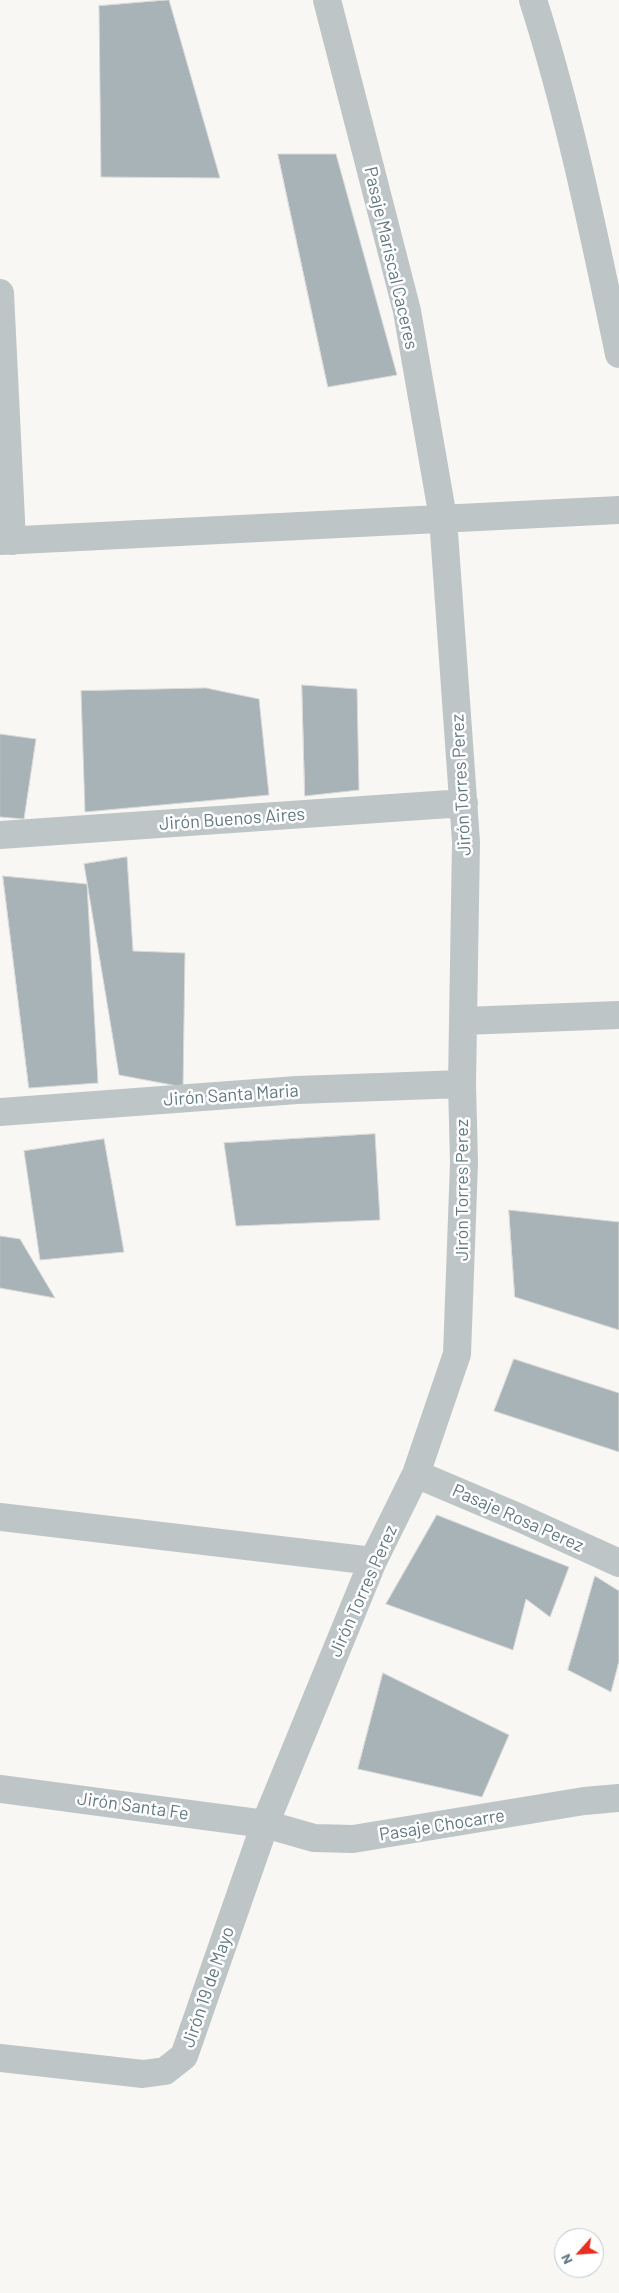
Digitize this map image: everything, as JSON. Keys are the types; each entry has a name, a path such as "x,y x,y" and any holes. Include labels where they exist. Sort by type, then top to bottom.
{"street":[{"name":"Pasaje Mariscal Caceres","path":"327,0 406,311 443,518"},
{"path":"533,0 548,46 590,212 619,354"},
{"path":"0,293 6,541 619,510"},
{"name":"Jirón Torres Perez","path":"265,1824 373,1561 416,1474 457,1354 464,1163 462,1084 464,1021 464,803 443,518"},
{"name":"Jirón Buenos Aires","path":"0,835 464,803"},
{"path":"464,1021 619,1015"},
{"name":"Jirón Santa Maria","path":"0,1112 297,1090 462,1084"},
{"name":"Pasaje Rosa Perez","path":"416,1474 619,1563"},
{"path":"0,1518 373,1561"},
{"name":"Jirón Santa Fe","path":"0,1790 265,1824"},
{"name":"Pasaje Chocarre","path":"265,1824 314,1838 353,1839 584,1801 619,1798"},
{"name":"Jirón 19 de Mayo","path":"0,2058 143,2074 166,2070 184,2056 265,1824"}],"building":[{"path":"169,0 220,178 101,177 99,6"},
{"path":"278,154 336,154 397,375 328,387"},
{"path":"302,685 357,689 359,790 305,796"},
{"path":"206,688 259,699 269,795 85,812 81,691"},
{"path":"0,734 36,739 24,819 0,817"},
{"path":"127,857 133,951 185,953 183,1087 119,1075 84,864"},
{"path":"3,876 87,884 98,1083 29,1088"},
{"path":"375,1134 380,1220 236,1226 224,1143"},
{"path":"104,1139 124,1252 40,1260 24,1151"},
{"path":"509,1210 619,1222 619,1330 515,1297"},
{"path":"0,1236 20,1239 55,1298 0,1288"},
{"path":"514,1359 619,1393 619,1452 494,1411"},
{"path":"437,1515 569,1567 550,1617 526,1599 513,1650 386,1604"},
{"path":"595,1576 619,1591 619,1661 611,1692 568,1670"},
{"path":"383,1673 509,1735 482,1797 358,1769"}]}
